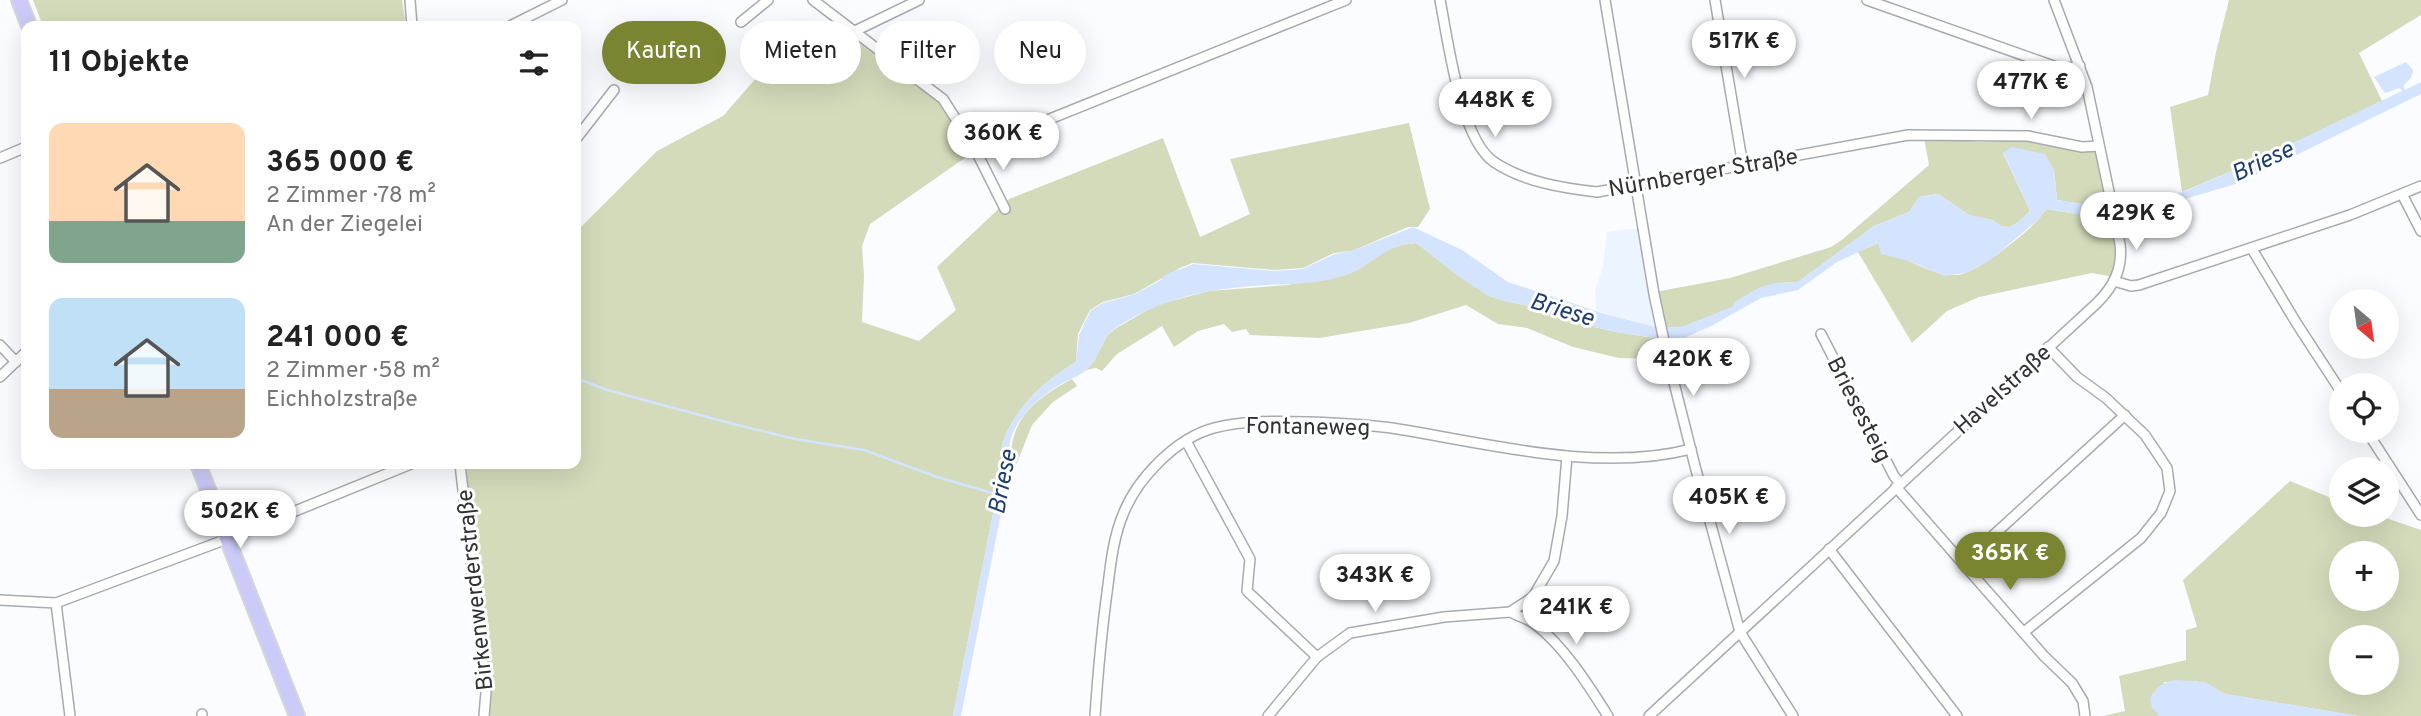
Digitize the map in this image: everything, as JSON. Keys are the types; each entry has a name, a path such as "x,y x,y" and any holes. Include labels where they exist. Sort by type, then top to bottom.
{"main road":[{"path":"19,0 27,21"},
{"path":"200,469 297,716"}],"street":[{"path":"410,0 412,21"},
{"path":"520,21 562,0"},
{"path":"742,21 768,0"},
{"path":"813,0 841,21"},
{"path":"861,28 919,0"},
{"path":"975,149 1346,0"},
{"name":"Nürnberger Straße","path":"1440,0 1461,106 1473,135 1492,161 1525,177 1559,188 1597,192 1908,135 2033,136 2082,147 2099,146"},
{"path":"1605,0 1659,320 1691,449 1740,632 1793,716"},
{"path":"1715,0 1743,166"},
{"path":"1867,0 2062,69 2080,65"},
{"path":"2054,0 2087,88 2121,254 2115,281 2131,286 2139,285 2350,215 2421,186"},
{"path":"861,36 943,99 975,149 1005,209"},
{"path":"581,131 614,90"},
{"path":"0,158 21,149"},
{"path":"2402,194 2421,231"},
{"path":"2252,248 2329,373"},
{"name":"Havelstraße","path":"1649,716 2106,294 2115,281"},
{"name":"Briesesteig","path":"1821,334 1898,485 2079,692 2084,701 2085,716"},
{"path":"0,345 16,362"},
{"path":"2024,632 2141,538 2161,513 2170,491 2167,468 2153,445 2125,415 2077,377 2048,347"},
{"path":"0,377 21,357"},
{"path":"1964,562 2125,415"},
{"name":"Fontaneweg","path":"1095,716 1102,628 1113,551 1124,512 1142,480 1154,467 1185,441 1214,428 1253,422 1355,424 1396,428 1567,456 1626,458 1691,449"},
{"path":"1185,441 1250,559 1247,591 1317,657"},
{"path":"2374,443 2421,515"},
{"path":"1268,716 1317,657 1350,634 1444,617 1510,612 1533,597 1554,561 1562,516 1567,456"},
{"path":"0,600 56,603 227,538 388,469"},
{"name":"Birkenwerderstraße","path":"461,469 486,692 484,716"},
{"path":"1829,549 1957,716"},
{"path":"1533,597 1535,624"},
{"path":"56,603 70,716"},
{"path":"1510,612 1535,624 1582,676 1608,716"}],"shaded area":[{"path":"1641,228 1659,328 1596,311 1595,291 1603,267 1607,232"}],"green space":[{"path":"33,0 402,0 405,21 41,21"},
{"path":"2229,0 2421,0 2421,15 2359,53 2382,101 2262,158 2182,192 2170,107 2208,95"},
{"path":"861,44 875,55 875,84 916,84 939,101 972,153 870,224 862,246 862,322 919,341 956,310 937,267 1009,199 1163,138 1200,237 1250,214 1230,159 1409,123 1430,209 1418,227 1408,227 1352,251 1334,253 1303,268 1275,270 1192,263 1134,294 1103,302 1090,310 1078,334 1076,362 1053,377 1033,395 1016,416 1004,439 1001,473 953,716 488,716 463,469 581,469 581,227 657,151 723,116 751,84 861,84"},
{"path":"1924,138 1981,142 2038,139 2097,148 2111,209 2057,200 2054,170 2003,153 2030,211 2017,223 2009,227 2001,226 1992,220 1969,215 1938,194 1919,197 1909,212 1874,226 1798,282 1776,283 1733,307 1682,327 1663,328 1655,292 1730,278 1831,247 1843,239 1929,165"},
{"path":"2047,209 2113,220 2119,254 2113,277 2092,273 1979,297 1947,311 1912,343 1858,252 1878,243 1926,269 1957,275 1976,268 1999,253 2030,228"},
{"path":"1416,243 1487,295 1570,314 1594,327 1661,339 1670,359 1619,358 1573,347 1527,328 1498,324 1466,305 1409,323 1319,338 1250,335 1246,329 1232,332 1224,324 1198,331 1174,347 1162,326 1117,354 1102,371 1096,368 1086,370 1107,336 1156,305 1209,291 1288,285 1394,246"},
{"path":"1072,379 1077,386 1053,402 1032,425 1017,463 1011,462 1015,434 1027,412 1036,402"},
{"path":"2290,481 2329,497 2329,527 2399,527 2399,522 2421,530 2421,716 2358,716 2225,694 2196,681 2164,682 2158,714 2160,716 2103,716 2125,711 2119,676 2186,660 2186,630 2197,627 2183,580"}],"water":[{"name":"Briese","path":"2406,62 2413,70 2411,78 2403,86 2405,90 2421,82 2421,94 2239,183 2113,220 2047,209 2038,220 1989,261 1966,273 1944,276 1909,261 1881,254 1878,243 1837,262 1798,290 1761,298 1682,339 1661,339 1616,332 1594,327 1570,314 1487,295 1416,243 1393,248 1360,269 1331,279 1207,292 1169,302 1133,317 1111,333 1090,366 1040,399 1027,411 1013,433 1010,443 1011,462 961,716 953,716 1001,473 1003,443 1010,427 1033,395 1076,362 1079,335 1091,310 1103,303 1135,294 1165,275 1193,264 1275,271 1302,269 1335,254 1352,251 1413,227 1462,250 1508,282 1605,314 1659,328 1682,327 1732,307 1735,302 1758,288 1776,283 1798,282 1874,226 1909,212 1919,197 1938,194 1969,215 1992,220 2001,226 2009,227 2017,223 2030,211 2003,152 2012,147 2045,154 2054,170 2057,200 2117,209 2183,192 2262,158 2402,91 2400,88 2385,93 2374,77"},
{"path":"2176,680 2205,682 2225,694 2358,716 2160,716 2152,708 2150,698 2161,685"}],"waterway":[{"name":"Briese","path":"581,380 607,390 737,425 795,439 864,450 937,477 999,495"}]}
